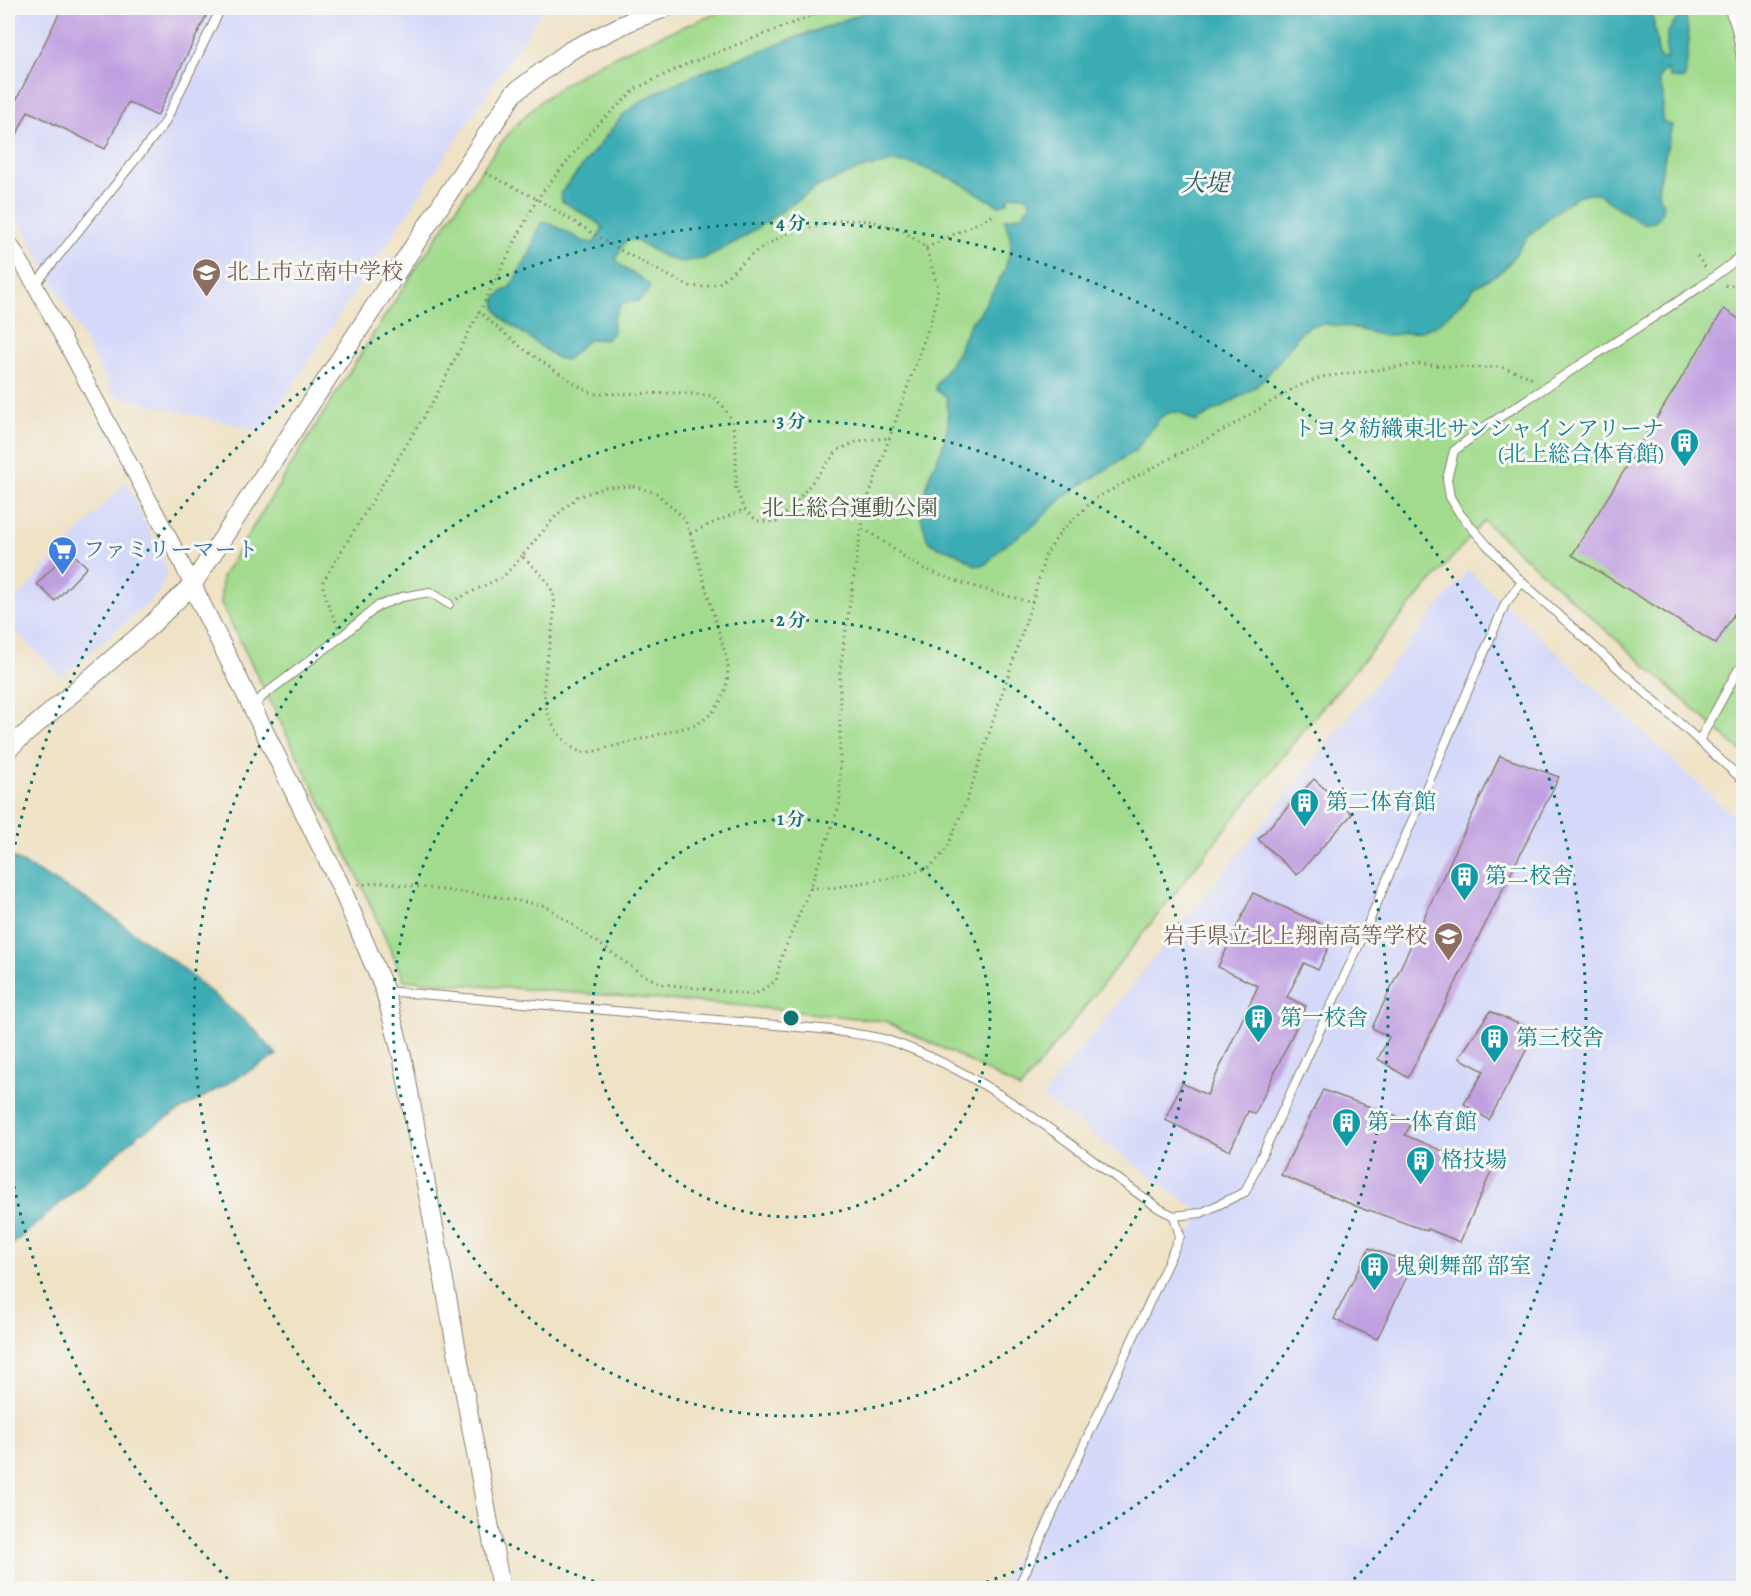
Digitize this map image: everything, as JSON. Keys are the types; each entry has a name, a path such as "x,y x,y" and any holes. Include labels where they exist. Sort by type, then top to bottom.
{"street":[{"path":"8,749 147,628 192,585 514,93 571,50 632,13 665,8"},
{"path":"8,241 35,285 163,526 341,887 385,991 403,1060 501,1588"}],"lane":[{"path":"35,285 164,124 221,8"},
{"path":"1727,8 1737,33 1743,73"},
{"path":"1743,251 1731,264 1700,287 1486,426 1454,451 1447,479 1450,497 1460,514 1522,582 1743,781"},
{"path":"385,991 832,1030 889,1040 946,1064 1009,1099 1132,1190 1174,1216 1201,1213 1245,1192 1359,945 1505,604 1522,582"},
{"path":"252,708 264,695 378,606 402,597 430,592 449,604"},
{"path":"1699,741 1738,670 1743,675"},
{"path":"1018,1588 1180,1236 1174,1216"}],"path":[{"path":"342,636 322,583 435,398 537,199 595,127 637,88 687,64 832,8"},
{"path":"341,887 381,882 498,897 546,906 643,975 663,984 754,995 776,981 781,958 810,888 840,803 840,670 866,504 934,312 938,288 926,248 902,229 870,221 842,220 785,234 755,252 719,283 704,287 688,286 592,233 537,199 467,164"},
{"path":"926,248 996,214"},
{"path":"478,311 522,348 575,384 594,394 683,393 711,396 723,406 732,420 736,444 736,488 744,509 757,521 776,522 792,507 838,450 858,441 890,438"},
{"path":"810,888 831,888 901,876 930,867 946,850 966,803 1032,603 1045,556 1061,531 1096,498 1231,426 1294,388 1322,377 1420,364 1474,368 1501,367 1528,376 1545,388"},
{"path":"449,604 504,576 555,517 577,498 606,487 633,486 656,493 684,518 728,664 725,694 707,719 695,725 595,751 581,752 563,740 553,726 545,708 543,680 555,608 552,591 522,556"},
{"path":"690,533 744,509"},
{"path":"863,529 874,534 923,568 953,580 1032,603"}],"shaded area":[{"name":"北上市立南中学校","path":"20,8 544,8 262,431 115,396 8,200 8,33"},
{"path":"126,481 168,571 157,595 62,677 8,624 8,608"},
{"name":"岩手県立北上翔南高等学校","path":"1468,570 1743,825 1743,1588 998,1588 1201,1213 1042,1097"}],"green space":[{"name":"北上総合運動公園","path":"730,8 1743,8 1743,753 1484,521 1310,722 1020,1089 957,1055 884,1021 734,1005 404,980 357,875 221,603 222,577 414,271 491,156 518,123 550,94 570,80 614,56"}],"water":[{"name":"大堤","path":"877,8 1646,8 1652,13 1659,57 1666,60 1667,34 1678,17 1686,17 1689,39 1685,79 1669,78 1668,69 1659,78 1663,98 1662,122 1672,125 1659,183 1658,192 1663,204 1661,215 1654,222 1645,224 1598,194 1588,193 1567,203 1553,214 1526,239 1502,271 1475,287 1438,324 1421,331 1384,336 1326,324 1310,326 1300,333 1258,385 1195,422 1181,413 1166,414 1159,419 1135,451 1066,495 1033,526 1000,549 986,564 976,566 957,553 933,545 927,539 921,518 922,504 931,472 942,449 948,423 947,398 936,390 936,385 957,353 970,324 980,313 1004,272 1011,248 1010,236 1004,219 1023,215 1030,205 1029,198 1012,195 1008,202 999,206 957,181 914,164 893,162 857,170 819,186 741,239 703,259 681,262 663,256 633,239 625,242 616,259 619,264 650,287 641,299 621,304 613,320 613,332 606,340 590,340 582,344 565,360 557,358 502,318 496,309 495,299 510,287 531,251 541,223 547,222 585,242 594,243 603,229 600,224 562,201 560,194 623,115 652,95 684,79"},
{"path":"8,855 93,903 181,967 253,1028 277,1055 139,1134 8,1248"}],"building":[{"path":"62,8 210,8 157,116 128,102 105,149 28,111 8,153 8,117"},
{"name":"トヨタ紡織東北サンシャインアリーナ (北上総合体育館)","path":"1724,309 1743,322 1743,599 1716,644 1572,555"},
{"name":"ファミリーマート","path":"69,550 87,567 55,601 37,584"},
{"name":"第二校舎","path":"1500,756 1559,777 1408,1078 1378,1059 1389,1037 1372,1028"},
{"name":"第二体育館","path":"1314,779 1352,814 1297,875 1258,839"},
{"name":"第一校舎","path":"1253,893 1336,931 1318,970 1304,963 1287,997 1306,1006 1255,1114 1248,1111 1230,1151 1165,1120 1182,1083 1207,1095 1258,986 1218,967"},
{"name":"第三校舎","path":"1490,1011 1536,1032 1489,1120 1464,1104 1484,1071 1459,1058"},
{"path":"1323,1090 1412,1122 1405,1135 1473,1164 1476,1157 1495,1163 1460,1242 1428,1229 1427,1231 1368,1211 1281,1175"},
{"name":"鬼剣舞部 部室","path":"1369,1248 1413,1264 1377,1339 1334,1319"}],"place":[{"name":"北上市立南中学校","path":"206,298"},
{"name":"トヨタ紡織東北サンシャインアリーナ (北上総合体育館)","path":"1685,468"},
{"name":"ファミリーマート","path":"62,576"},
{"name":"第二体育館","path":"1305,828"},
{"name":"第二校舎","path":"1464,902"},
{"name":"岩手県立北上翔南高等学校","path":"1448,962"},
{"name":"第一校舎","path":"1259,1044"},
{"name":"第三校舎","path":"1495,1064"},
{"name":"第一体育館","path":"1346,1148"},
{"name":"格技場","path":"1420,1186"},
{"name":"鬼剣舞部 部室","path":"1374,1292"}]}
